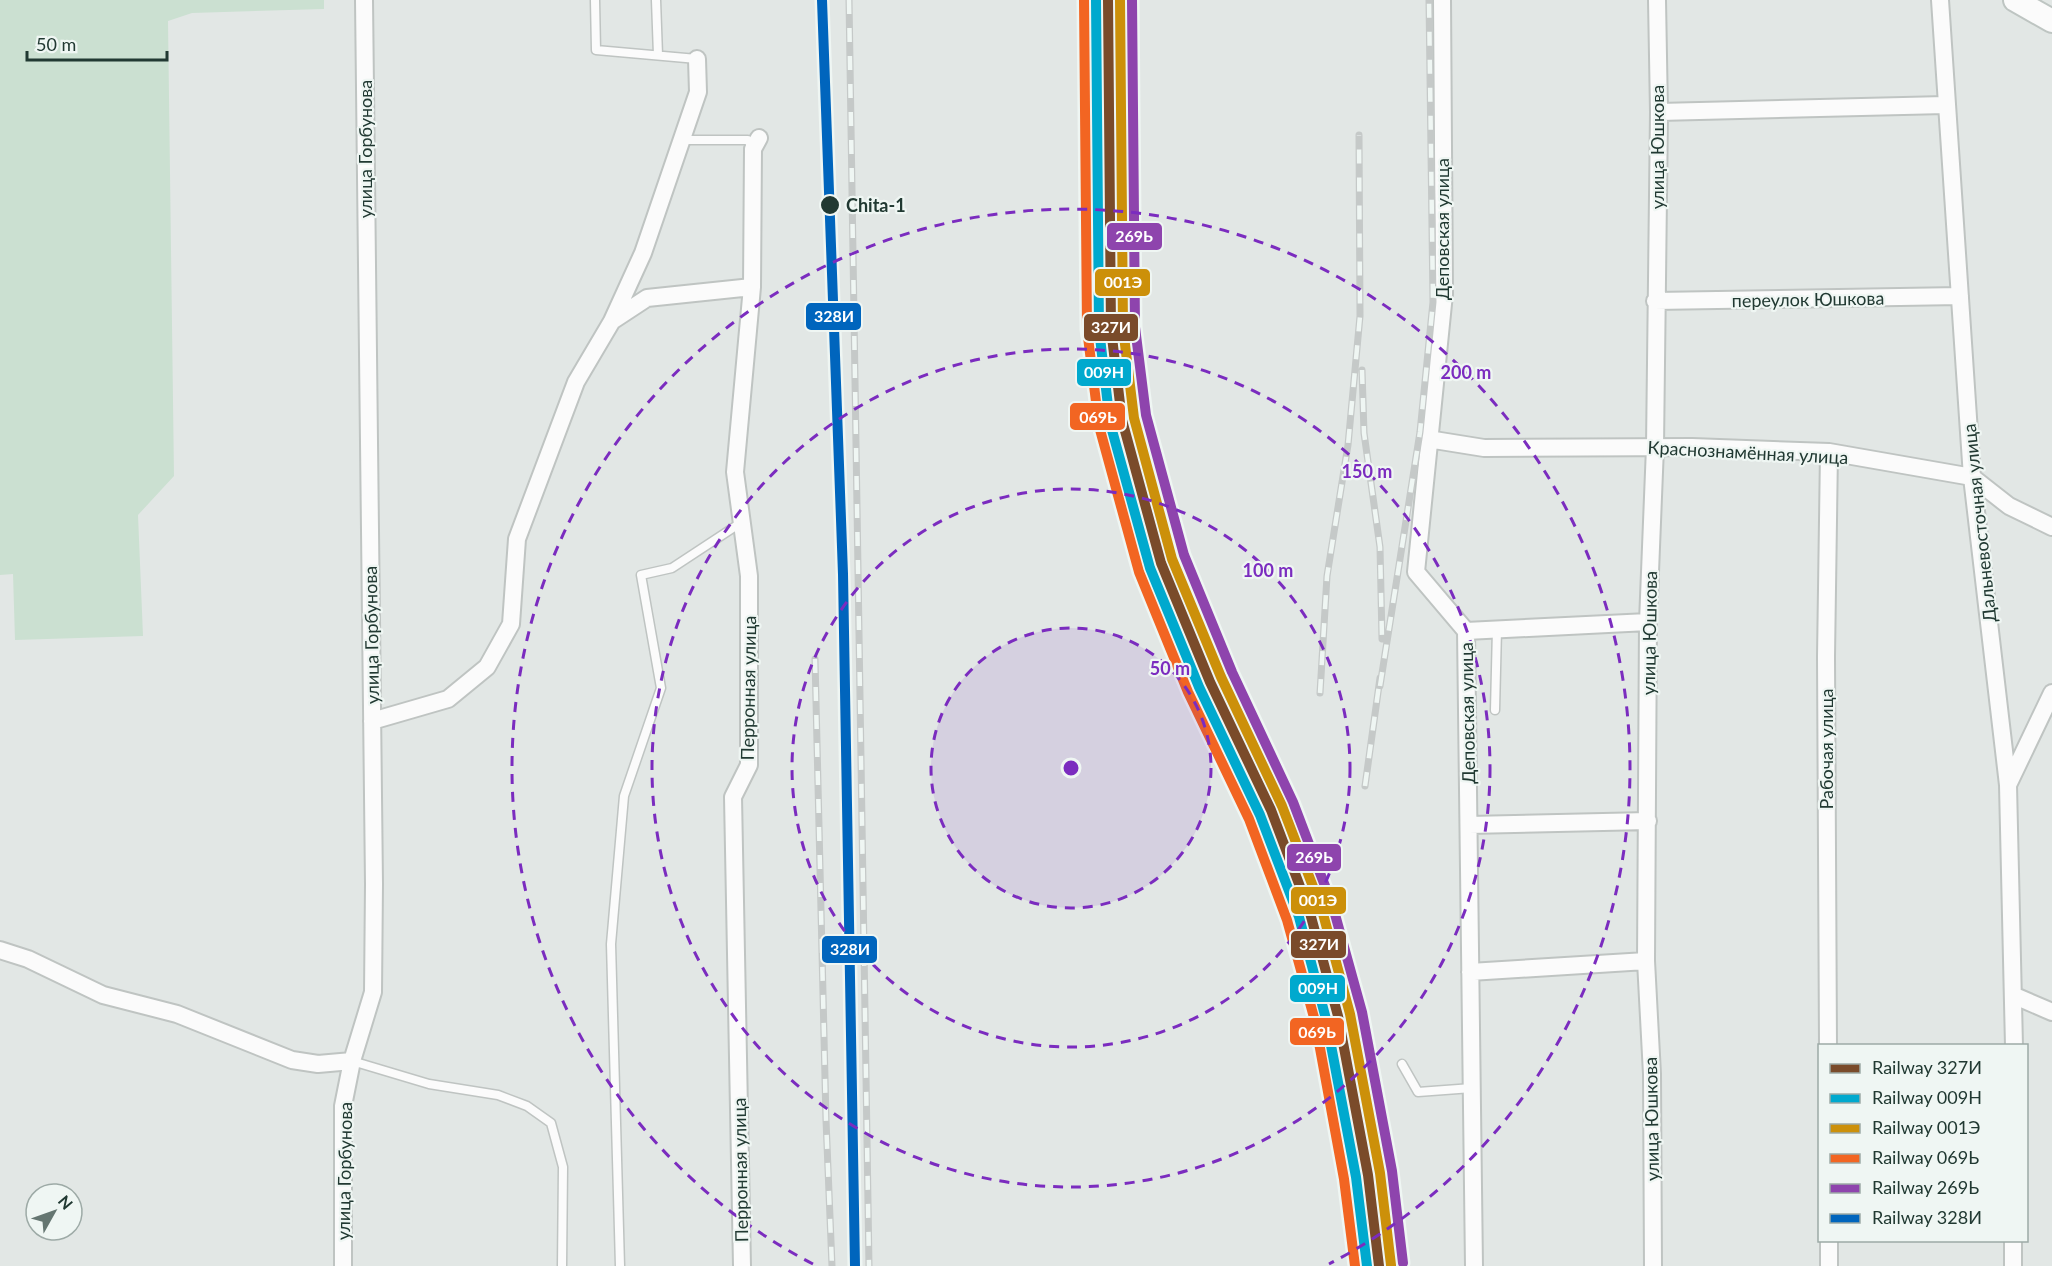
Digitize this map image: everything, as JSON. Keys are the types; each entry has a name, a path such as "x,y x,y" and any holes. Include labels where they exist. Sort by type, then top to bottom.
{"main road":[{"path":"2015,0 2052,21"}],"street":[{"name":"улица Горбунова","path":"343,1266 343,1106 352,1061 373,992 364,0"},
{"name":"Деповская улица","path":"1442,0 1444,294 1416,572 1466,631 1474,1266"},
{"name":"Дальневосточная улица","path":"1940,0 1945,105 1972,477 2008,785 2014,1044"},
{"name":"улица Юшкова","path":"1653,1266 1652,1074 1646,961 1648,622 1655,447 1659,112 1654,2"},
{"path":"372,721 448,699 487,667 511,624 517,539 576,382 612,321 643,253 698,92 697,59"},
{"path":"1659,112 1945,105"},
{"name":"Перронная улица","path":"742,1266 733,797 749,765 748,576 735,472 752,287 756,143"},
{"path":"612,321 647,298 752,287"},
{"name":"переулок Юшкова","path":"1655,301 1960,296"},
{"name":"Краснознамённая улица","path":"1428,439 1484,448 1655,447 1829,452 1972,477 2009,506 2052,527"},
{"name":"Рабочая улица","path":"1827,1044 1826,657 1829,452"},
{"path":"1466,631 1648,622"},
{"path":"2008,785 2052,693"},
{"path":"1469,825 1648,821"},
{"path":"0,950 28,959 103,995 177,1014 292,1060 318,1064 352,1061"},
{"path":"1470,972 1646,961"},
{"path":"2014,996 2052,1012"},
{"path":"1828,1242 1829,1266"},
{"path":"2013,1242 2013,1266"}],"lane":[{"path":"595,0 596,50 697,59"},
{"path":"656,0 658,56"},
{"path":"681,140 748,140 756,143"},
{"path":"620,1266 611,944 624,796 661,688 640,575 672,568 742,522"},
{"path":"1495,710 1497,629"},
{"path":"352,1061 429,1084 498,1095 527,1106 551,1123 563,1167 562,1266"},
{"path":"1402,1064 1418,1092 1472,1088"}],"green space":[{"path":"0,0 324,0 324,9 192,13 168,21 174,476 138,515 143,636 15,640 13,574 0,575"}],"railway":[{"path":"849,0 869,1266"},
{"path":"1380,686 1420,432 1433,302 1429,0"},
{"path":"1320,693 1327,576 1348,445 1360,316 1359,135"},
{"path":"1362,370 1364,433 1380,547 1382,639"},
{"path":"815,659 826,1120 832,1266"},
{"path":"1365,786 1380,678"}],"rail line":[{"name":"328И","path":"822,0 843,574 855,1266"},
{"name":"069Ь","path":"1084,0 1087,329 1099,426 1139,572 1188,692 1249,819 1287,920 1315,1021 1344,1179 1355,1266"},
{"name":"009Н","path":"1096,0 1099,329 1110,423 1150,568 1199,687 1260,815 1299,917 1326,1019 1356,1177 1367,1266"},
{"name":"327И","path":"1108,0 1111,329 1122,420 1161,563 1210,682 1271,810 1310,913 1338,1016 1368,1175 1379,1266"},
{"name":"001Э","path":"1120,0 1123,328 1134,418 1172,559 1221,677 1282,806 1322,910 1350,1014 1380,1173 1391,1265"},
{"name":"269Ь","path":"1132,0 1135,327 1146,415 1184,555 1232,672 1293,802 1333,907 1362,1012 1392,1171 1403,1263"}],"place":[{"name":"Chita-1","path":"830,205"}]}
